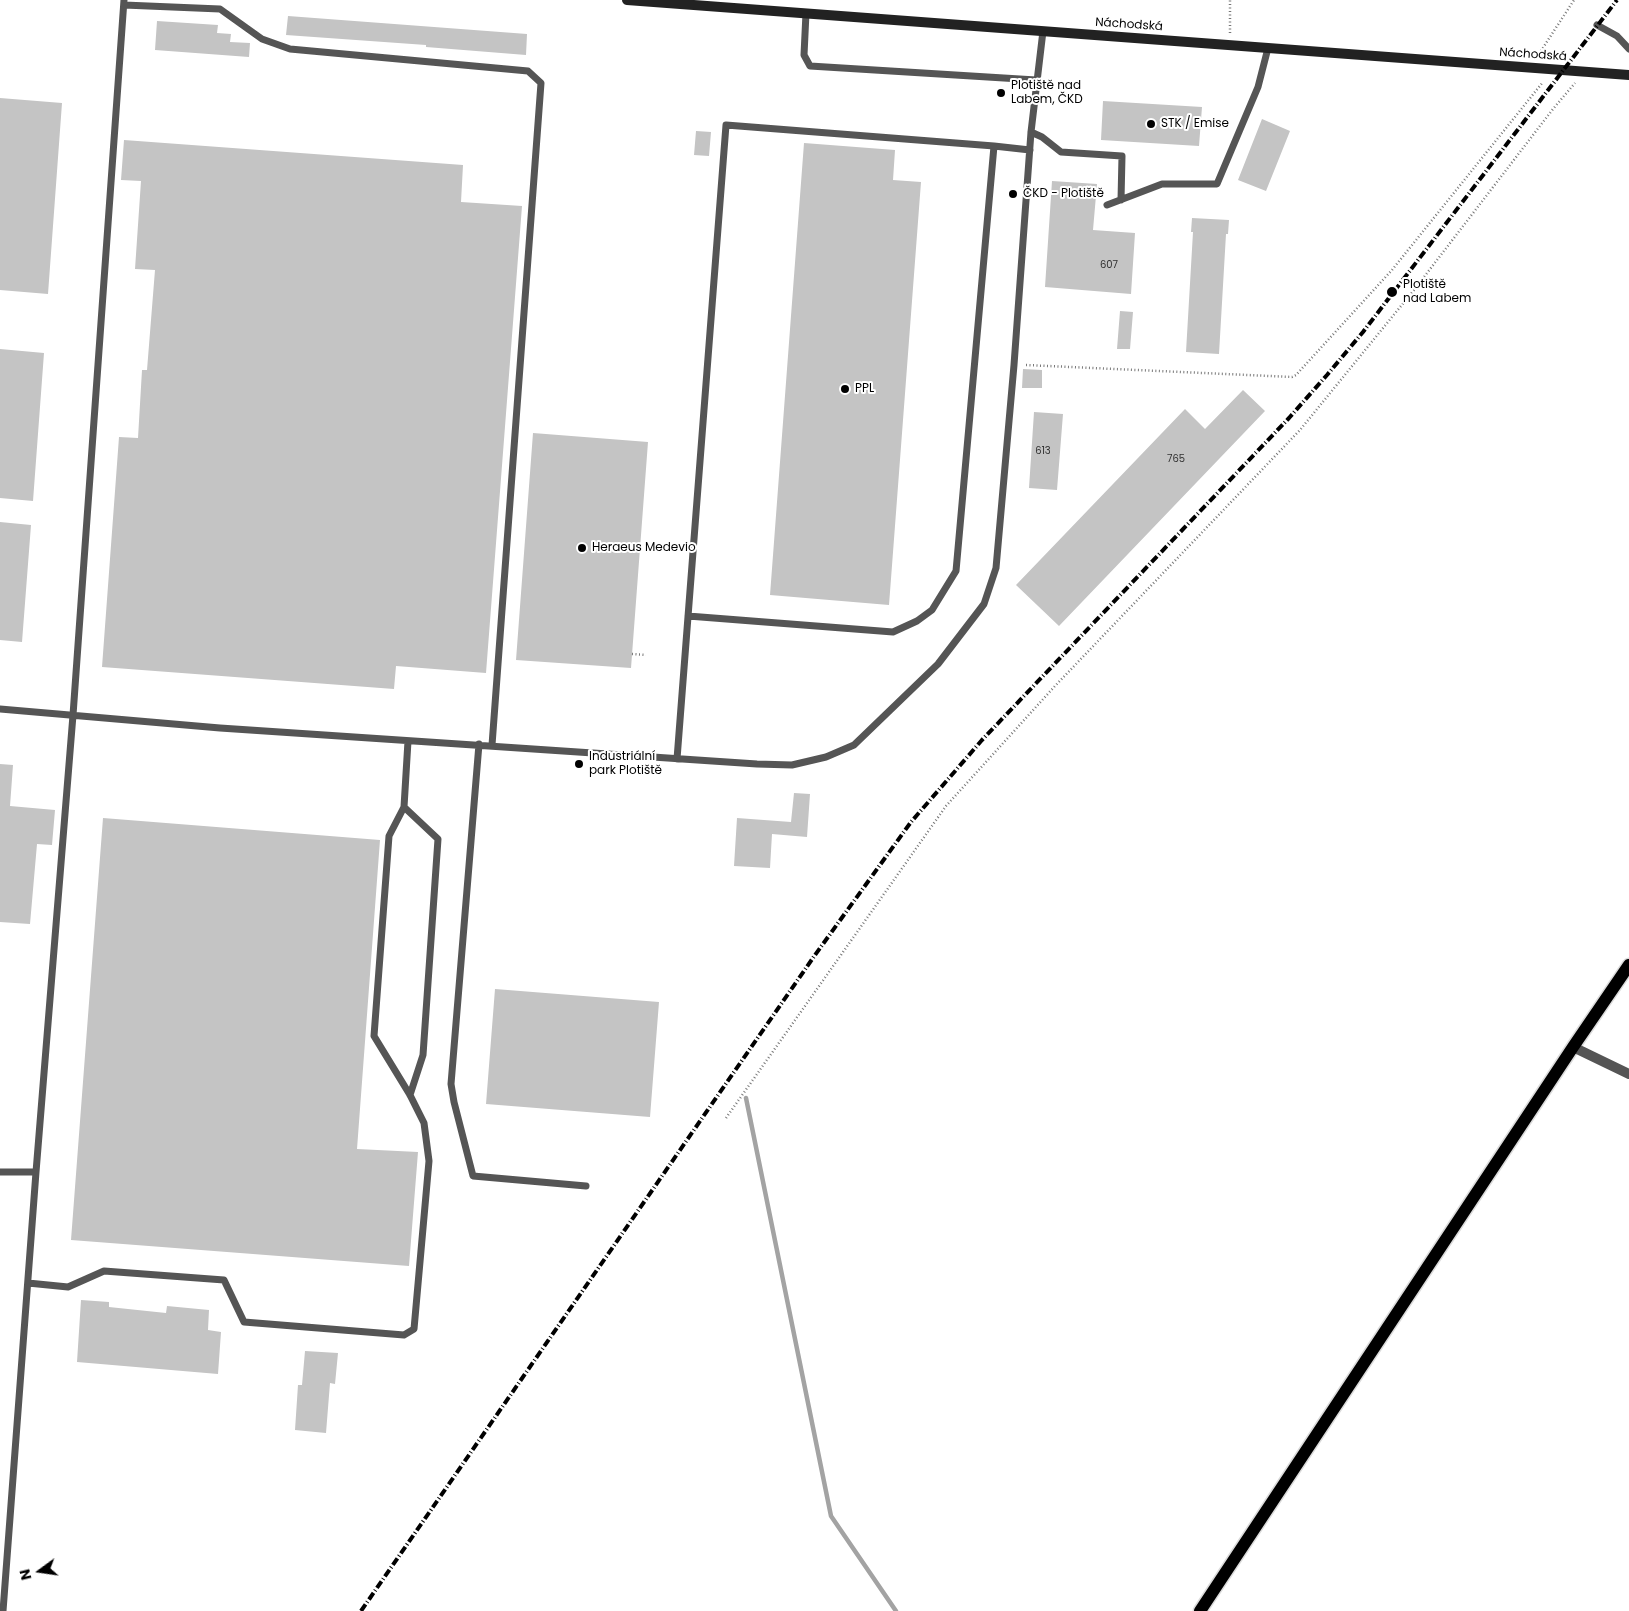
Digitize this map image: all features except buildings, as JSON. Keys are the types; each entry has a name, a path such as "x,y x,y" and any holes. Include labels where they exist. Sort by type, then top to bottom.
{"main road":[{"name":"Náchodská","path":"626,0 1629,75"},
{"path":"1200,1611 1629,965"}],"street":[{"path":"1573,1047 1629,1074"}],"lane":[{"path":"3,1611 73,716 124,2 220,9 262,39 290,49 528,71 541,83 492,745"},
{"path":"806,13 804,55 810,66 1036,80"},
{"path":"1597,25 1617,36 1629,48"},
{"path":"0,709 220,728 479,744 677,760 792,765 826,757 854,744 938,664 984,604 996,568 1014,364 1031,132 1043,31"},
{"path":"1107,206 1162,184 1217,184 1258,87 1268,48"},
{"path":"677,760 726,125 1030,150"},
{"path":"1031,132 1042,137 1061,152 1122,156 1121,200"},
{"path":"688,616 893,632 917,621 932,610 956,571 994,146"},
{"path":"28,1283 68,1287 104,1271 224,1280 244,1322 404,1335 414,1329 429,1161 424,1123 410,1095 374,1036 389,836 404,807 408,740"},
{"path":"479,744 451,1084 454,1102 473,1176 586,1186"},
{"path":"404,807 438,839 423,1055 410,1095"},
{"path":"0,1172 36,1172"}],"path":[{"path":"1229,45 1230,0"},
{"path":"1535,68 1537,55 1574,0"},
{"path":"1014,364 1296,376 1392,270 1543,82 1548,69"},
{"path":"726,1118 946,806 1055,686 1300,430 1414,290 1553,109 1585,72"},
{"path":"632,654 646,655"}],"waterway":[{"path":"746,1098 831,1516 896,1611"}],"railway":[{"path":"361,1611 815,955 911,822 982,740 1289,418 1327,375 1363,332 1617,0"}],"place":[{"name":"Plotiště nad Labem, ČKD","path":"1001,93"},
{"name":"STK / Emise","path":"1151,124"},
{"name":"ČKD - Plotiště","path":"1013,194"},
{"name":"Plotiště nad Labem","path":"1392,292"},
{"name":"PPL","path":"845,389"},
{"name":"Heraeus Medevio","path":"582,548"},
{"name":"Industriální park Plotiště","path":"579,764"}]}
